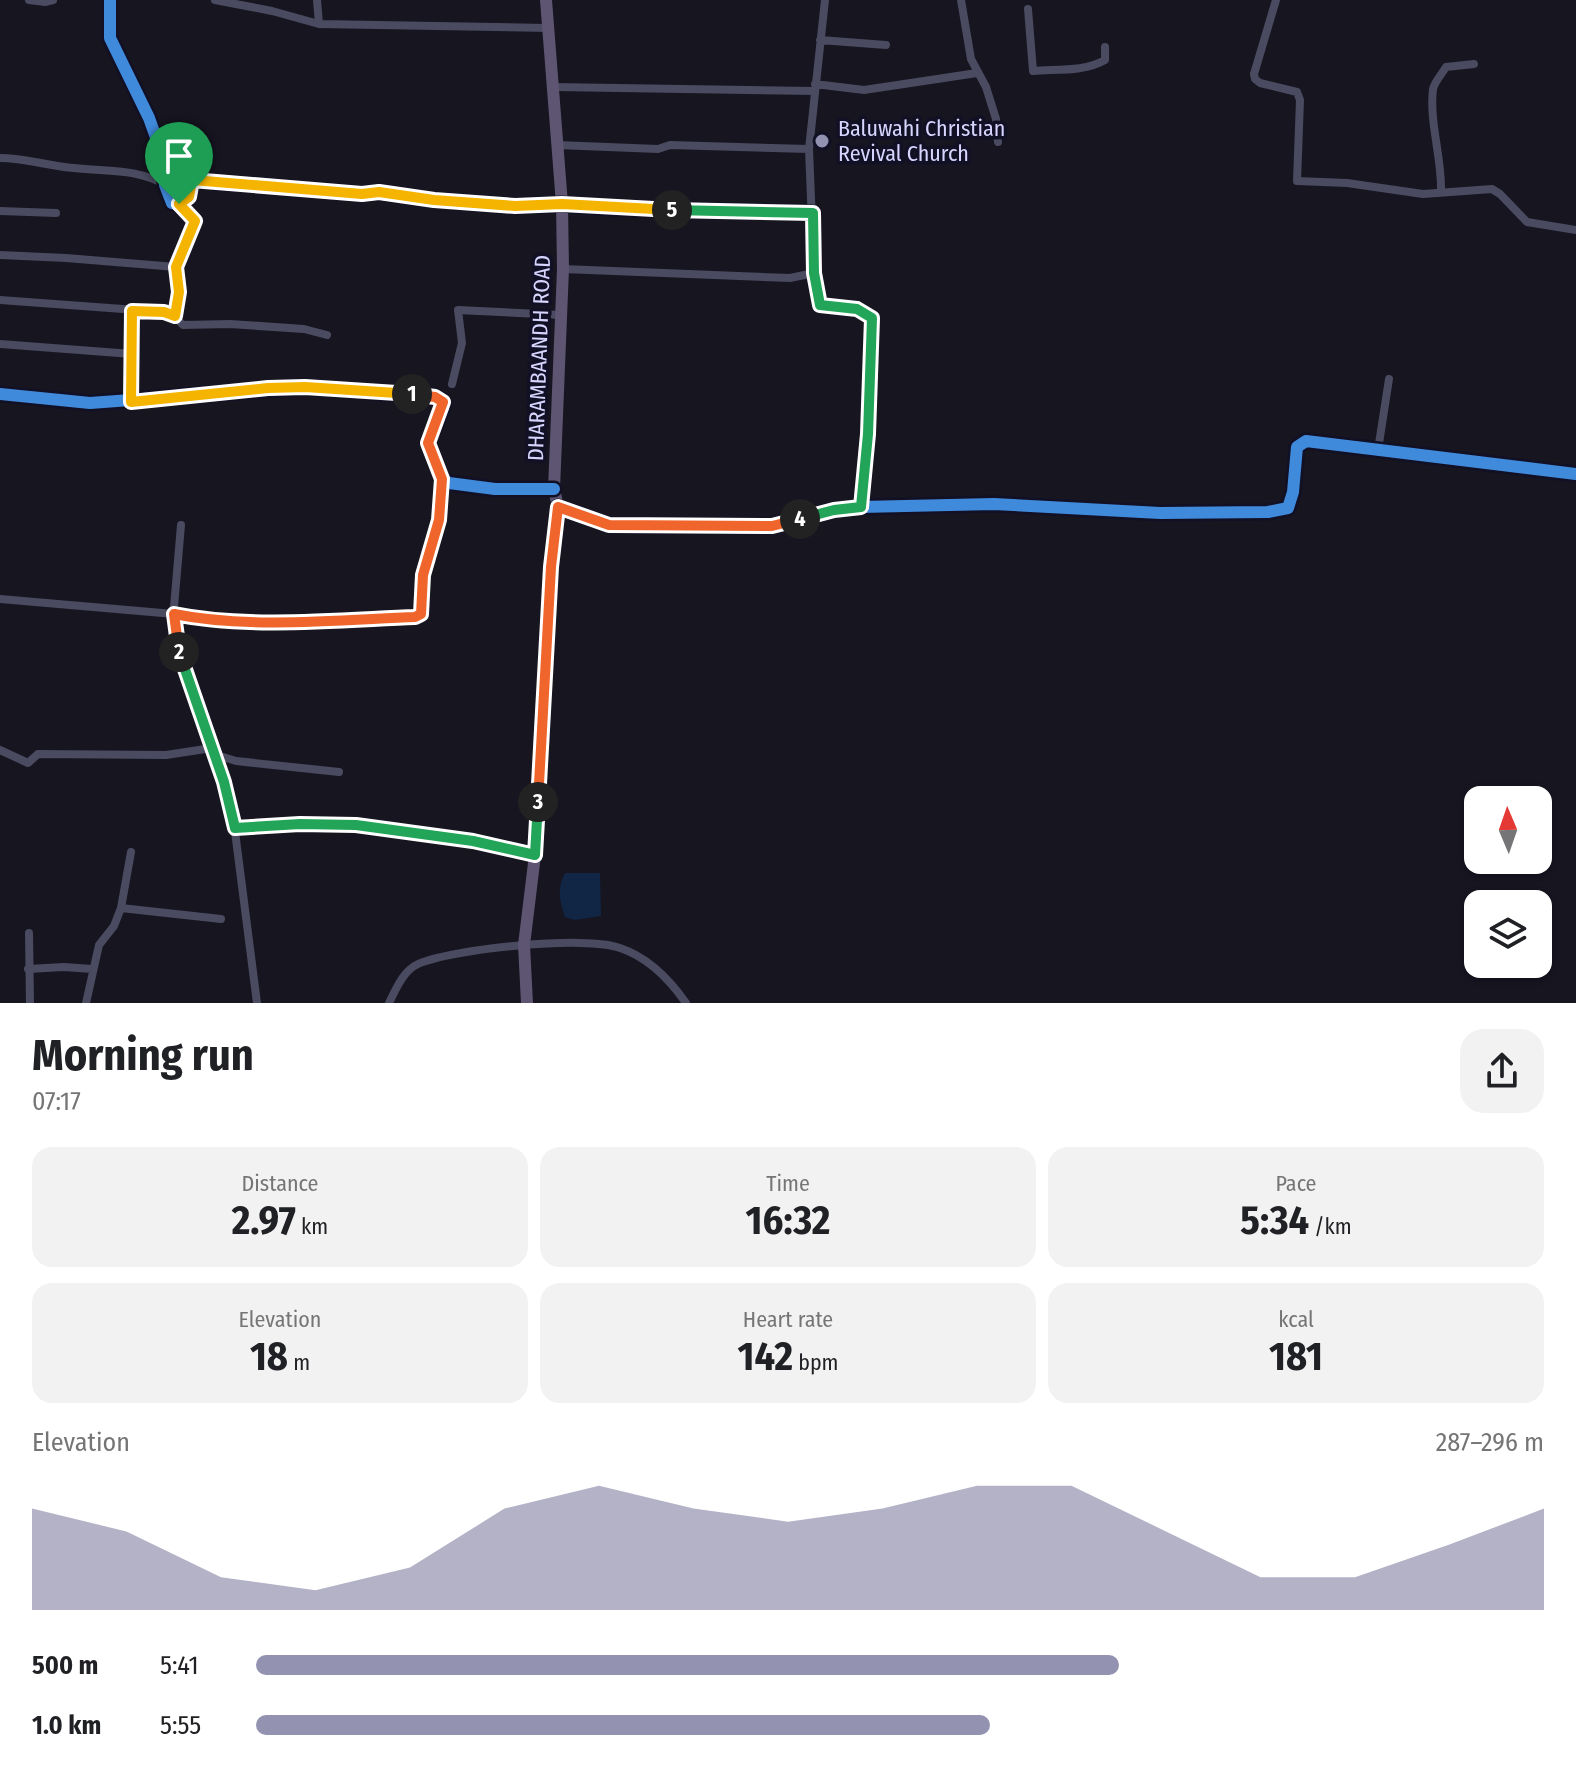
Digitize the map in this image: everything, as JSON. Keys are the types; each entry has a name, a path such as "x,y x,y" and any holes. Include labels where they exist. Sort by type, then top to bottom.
{"main road":[{"name":"DHARAMBAANDH ROAD","path":"527,1003 524,945 535,855 540,732 558,507 554,489 563,269 562,204 546,0"}],"street":[{"path":"29,0 53,0"},
{"path":"110,0 110,38 149,118 163,157 165,185 172,203 179,204 195,221 176,267 179,292 175,316"},
{"path":"215,0 319,24 549,28"},
{"path":"317,0 319,24"},
{"path":"825,0 809,149 814,273 820,305 857,309 872,318 868,434 861,507"},
{"path":"961,0 971,59 986,87 996,119 998,142"},
{"path":"1276,0 1254,74 1260,83 1297,92 1300,100 1297,181 1347,183 1423,194 1492,189 1527,222 1576,230"},
{"path":"1028,9 1033,71 1090,69 1105,60 1105,47"},
{"path":"820,40 886,45"},
{"path":"1441,191 1433,86 1446,67 1474,64"},
{"path":"553,87 815,87 864,90 977,73"},
{"path":"557,145 809,149"},
{"path":"0,158 120,171 154,178 165,185"},
{"path":"179,204 189,197 192,180 362,194 379,192 515,206 562,204 813,213"},
{"path":"0,211 56,213"},
{"path":"0,255 176,267"},
{"path":"563,269 790,278 814,273"},
{"path":"0,300 164,312 175,316 183,325 230,324 304,329 327,335"},
{"path":"452,384 462,343 458,310 561,315"},
{"path":"131,402 132,311"},
{"path":"0,344 132,354"},
{"path":"1378,450 1389,379"},
{"path":"0,394 90,403 305,387 435,397 443,402 428,443 442,479 438,528 423,575 421,614 415,617 336,621 200,620 174,614 0,599"},
{"path":"558,507 609,525 772,526 834,510 861,507 994,504 1160,513 1268,512 1288,508 1293,492 1297,447 1306,441 1576,474"},
{"path":"442,479 449,483 495,489 554,489"},
{"path":"181,525 174,614 180,660 224,782 235,828 257,1003"},
{"path":"0,750 28,763 38,754 166,755 212,748"},
{"path":"212,748 220,756 236,761 339,772"},
{"path":"235,828 356,825 473,841 535,855"},
{"path":"86,1003 99,945 114,926 121,908 131,852"},
{"path":"121,908 221,919"},
{"path":"29,933 30,1003"},
{"path":"389,1003 402,977 417,964 455,954 524,945 596,943 619,947 655,968 686,1003"},
{"path":"28,969 92,969"}],"water":[{"path":"565,873 600,873 601,916 575,920 565,917 560,894"}],"cycle path":[{"path":"110,0 110,38 149,118 163,157 165,185 172,203 179,204 189,197 192,180 362,194 379,192 515,206 562,204 813,213"},
{"path":"0,394 90,403 305,387 435,397 443,402 443,408 428,443 442,479 449,483 495,489 554,489"},
{"path":"558,507 609,525 772,526 834,510 861,507 994,504 1160,513 1268,512 1288,508 1293,492 1297,447 1306,441 1576,474"}],"place":[{"name":"Baluwahi Christian Revival Church","path":"822,141"}],"route":[{"path":"192,180 362,194 379,192 515,206 562,204 813,213 814,273 820,305 857,309 872,318 868,434 861,507 834,510 772,526 697,526 609,525 558,507 540,732 535,855 473,841 356,825 235,828 224,782 180,660 174,614 200,620 336,621 415,617 421,614 423,575 436,536 441,505 442,479 428,443 443,402 435,397 305,387 131,402 132,311 164,312 175,316 179,292 176,267 195,221 179,204 189,197 192,180"}]}
